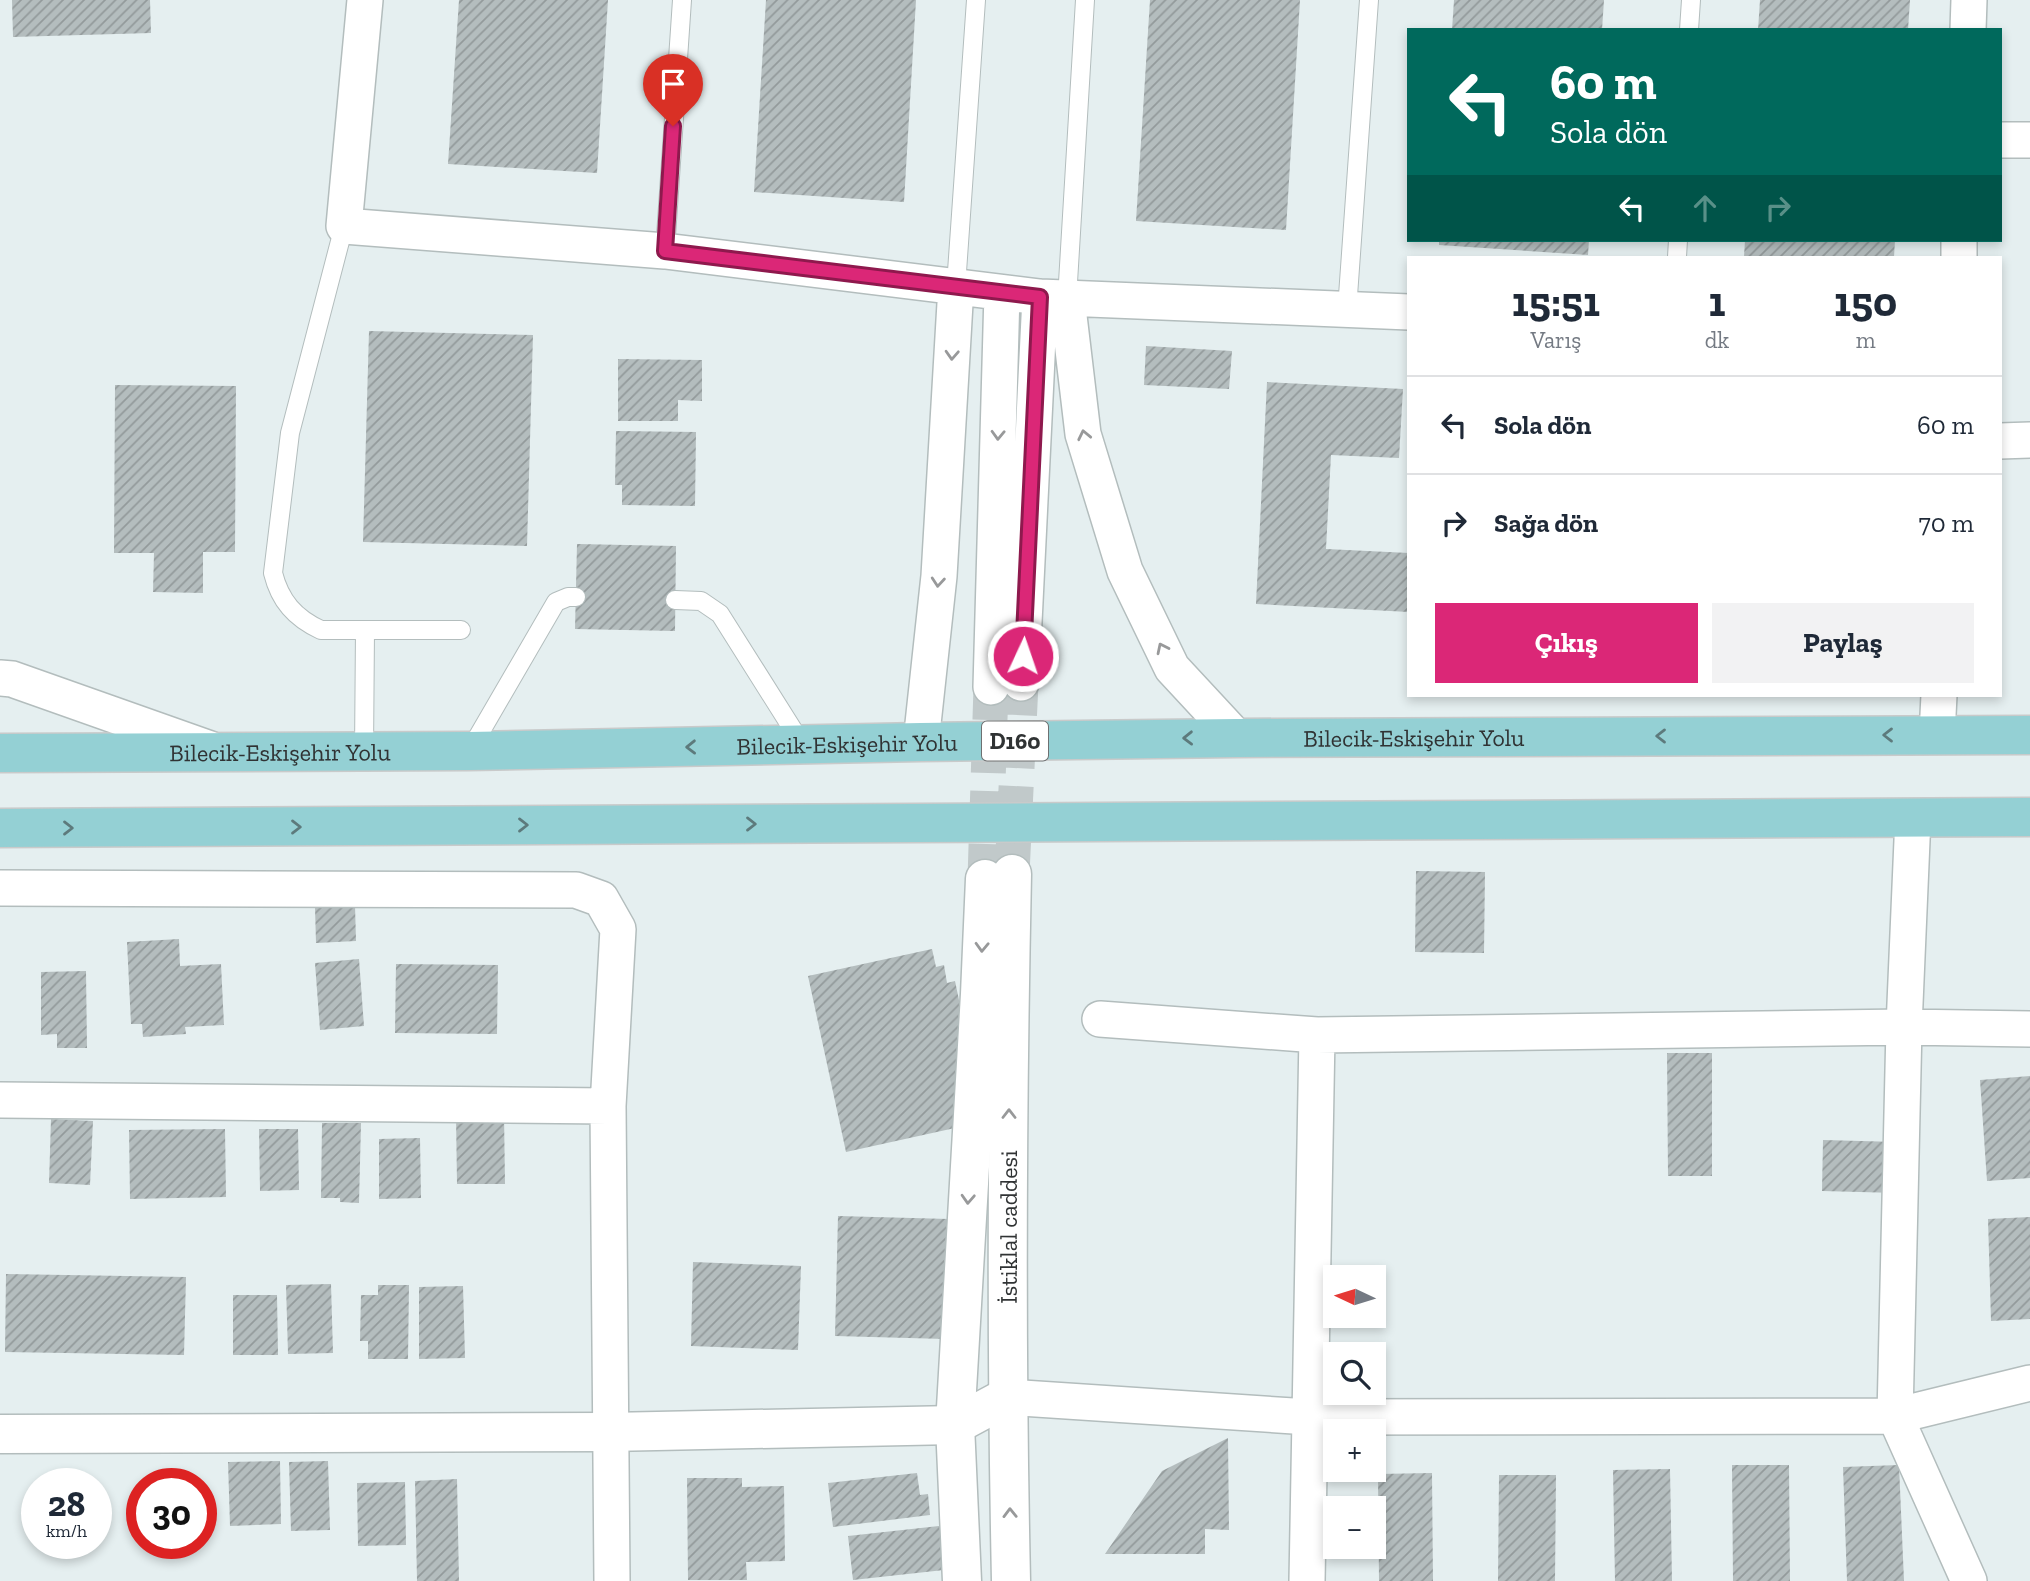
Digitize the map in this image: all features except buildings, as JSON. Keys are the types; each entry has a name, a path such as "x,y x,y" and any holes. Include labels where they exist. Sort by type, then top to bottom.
{"main road":[{"name":"Bilecik-Eskişehir Yolu","path":"0,753 469,751 1237,738 2030,735"},
{"path":"0,828 2030,817"}],"street":[{"path":"365,0 344,226 665,251 1054,298 1407,312"},
{"path":"1968,28 1969,0"},
{"path":"2002,140 2030,140"},
{"path":"921,742 939,576 956,286"},
{"path":"1002,293 1006,685 1054,298"},
{"path":"1054,298 1083,435 1125,571 1172,668 1237,738"},
{"path":"2002,441 2030,440"},
{"path":"0,678 12,679 220,753"},
{"path":"1937,735 1939,697"},
{"path":"1913,817 1904,1027 1895,1416 1969,1581"},
{"name":"İstiklal caddesi","path":"955,1425 981,994 998,877 1009,1008 1007,1397 1011,1581"},
{"path":"0,888 576,890 601,899 618,929 608,1106 612,1581"},
{"path":"1100,1019 1317,1035 1904,1027 2030,1029"},
{"path":"1307,1581 1317,1035"},
{"path":"0,1100 608,1106"},
{"path":"0,1434 609,1432 955,1425 1007,1397 1309,1417 1895,1416 2030,1383"},
{"path":"955,1425 962,1581"}],"lane":[{"path":"665,251 682,0"},
{"path":"956,286 976,0"},
{"path":"1054,298 1085,0"},
{"path":"1347,310 1368,0"},
{"path":"1689,28 1690,0"},
{"path":"344,226 290,433 273,573 277,587 293,613 321,630 461,631"},
{"path":"469,751 556,602 576,597"},
{"path":"676,600 701,601 720,614 802,744"},
{"path":"364,752 365,630"}],"tunnel":[{"path":"1012,874 1021,683"},
{"path":"985,879 991,687"}],"route":[{"path":"673,126 665,251 1040,297 1023,656"}]}
